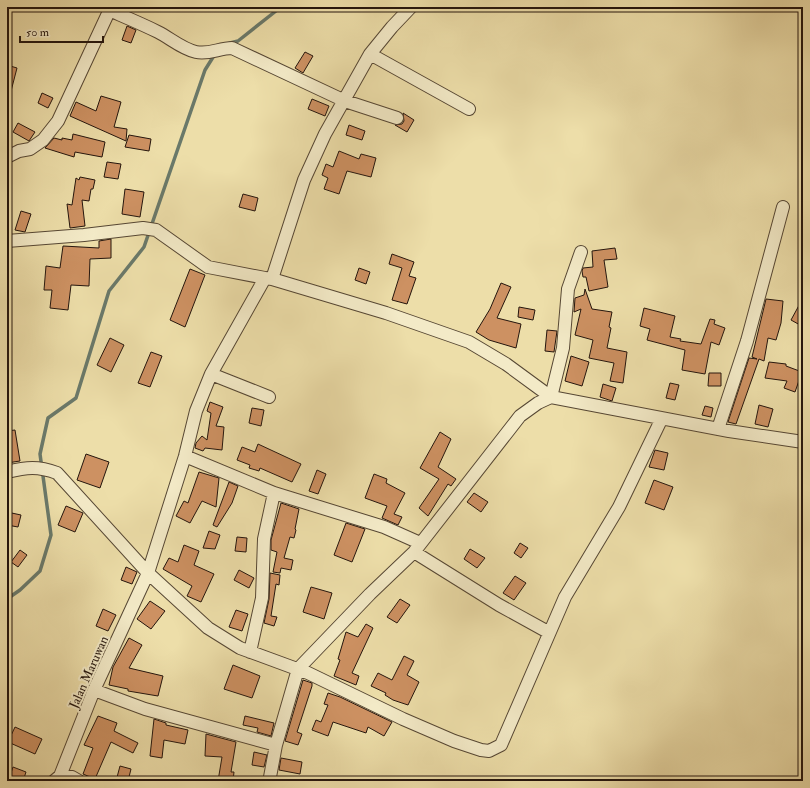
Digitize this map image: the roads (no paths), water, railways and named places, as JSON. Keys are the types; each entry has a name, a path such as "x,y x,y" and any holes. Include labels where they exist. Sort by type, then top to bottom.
{"street":[{"name":"Jalan Maruwan","path":"57,778 94,690 148,573 185,456 196,411 211,374 268,278 304,180 325,134 370,54 411,7"},
{"path":"7,157 19,151 30,148 43,140 58,121 110,8 185,48 196,52 211,54 224,48 232,48 345,100 396,118"},
{"path":"370,54 469,109"},
{"path":"718,429 747,341 783,207"},
{"path":"7,241 84,235 143,228 156,230 208,267 268,278 386,312 469,342 506,364 551,397 718,429 803,442"},
{"path":"551,397 563,348 568,289 581,252"},
{"path":"211,374 269,397"},
{"path":"270,777 276,745 298,669 370,594 417,548 520,416 538,402 551,397"},
{"path":"7,472 24,468 42,468 57,473 148,573 208,628 230,643 250,652 298,669 444,737 471,747 489,751 501,745 548,632 565,596 619,507 662,418"},
{"path":"185,456 274,493 384,527 499,605 548,632"},
{"path":"250,652 262,598 264,539 274,493"},
{"path":"94,690 145,709 276,745"},
{"path":"57,778 72,777 79,781"}],"waterway":[{"path":"230,43 238,41 281,7"},
{"path":"7,599 20,590 40,571 51,535 40,454 48,418 76,398 109,291 144,247 205,70 215,54"}]}
